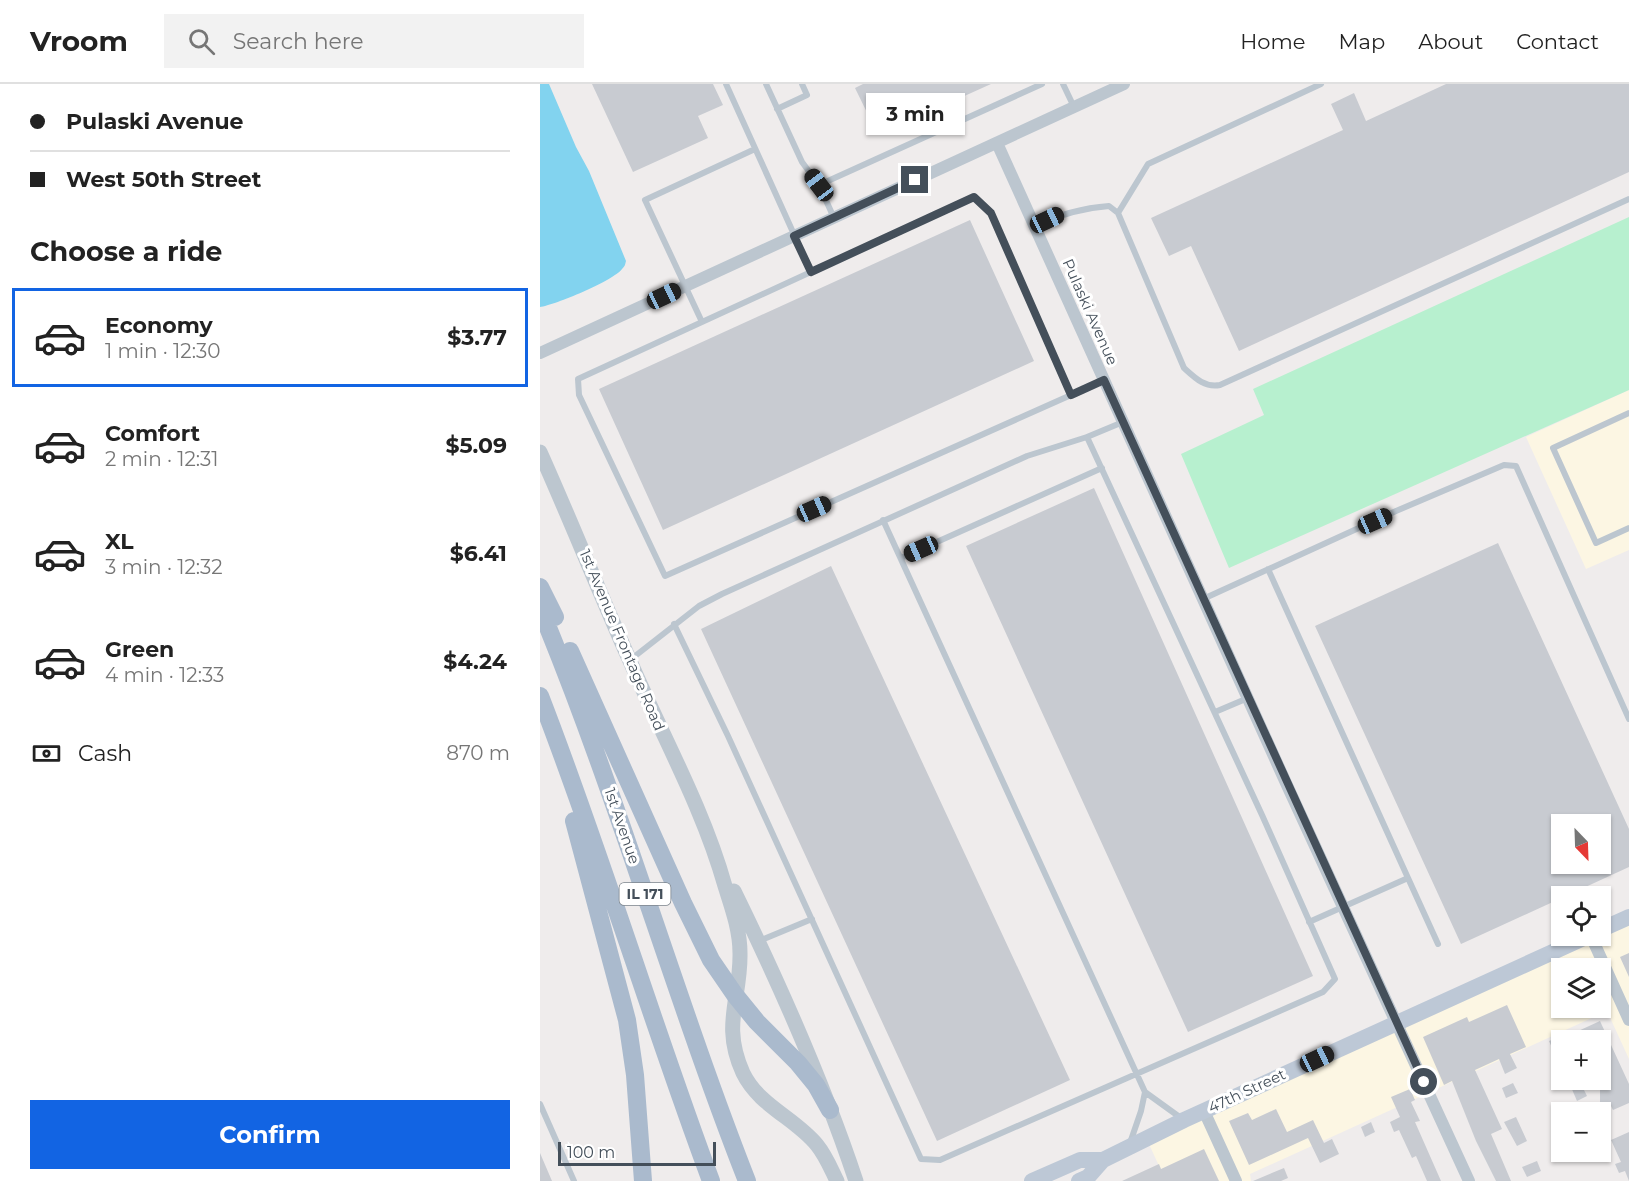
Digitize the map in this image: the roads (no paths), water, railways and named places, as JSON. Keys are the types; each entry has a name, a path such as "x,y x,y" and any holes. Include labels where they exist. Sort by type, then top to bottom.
{"main road":[{"path":"540,587 696,932 711,960 757,1022 798,1063 816,1085 830,1110"},
{"name":"1st Avenue","path":"540,608 588,729 717,1103 747,1181"},
{"path":"540,697 627,1020 635,1075 643,1181"},
{"name":"IL 171","path":"540,697 579,803 673,1080 711,1181"},
{"path":"1611,925 1629,917"},
{"name":"47th Street","path":"1079,1181 1088,1177 1103,1160 1184,1120 1567,946"},
{"name":"47th Street","path":"1032,1181 1080,1160 1103,1160"}],"street":[{"path":"540,353 1124,84"},
{"name":"Pulaski Avenue","path":"997,142 1469,1181"},
{"name":"1st Avenue Frontage Road","path":"540,452 704,828 759,941 830,1110 856,1181"},
{"name":"1st Avenue Frontage Road","path":"704,828 724,882 741,949 732,1025 744,1073 764,1101 803,1131 817,1145 837,1181"},
{"path":"1594,946 1629,1020"},
{"path":"1204,1111 1236,1181"}],"lane":[{"path":"726,84 811,272"},
{"path":"766,84 802,162 819,185 834,218"},
{"path":"777,109 807,95 802,84"},
{"path":"819,185 1042,84"},
{"path":"1063,84 1074,107"},
{"path":"1118,213 1148,164 1321,84"},
{"path":"702,322 645,200 755,149"},
{"path":"1071,395 991,213 974,197 578,379 579,395 665,576 1071,395 1104,380"},
{"path":"1035,226 1060,214 1086,208 1109,206 1118,213 1184,368 1198,381 1212,386 1220,385 1629,199"},
{"path":"1629,413 1553,448 1596,543 1629,528"},
{"path":"630,660 699,606 722,594 1027,456 1087,437 1123,422"},
{"path":"674,624 921,1159 940,1160 1323,992 1335,979 1215,712 1087,437"},
{"path":"1203,599 1504,465 1516,466 1629,719"},
{"path":"901,558 1102,468"},
{"path":"883,520 1145,1092 1184,1120"},
{"path":"1268,569 1438,944"},
{"path":"1215,712 1248,698"},
{"path":"1309,922 1408,878"},
{"path":"759,941 812,919"},
{"path":"1129,1147 1145,1092"},
{"path":"540,1104 574,1181"}],"water":[{"path":"540,84 549,84 589,171 626,261 622,269 608,280 540,307"}]}
